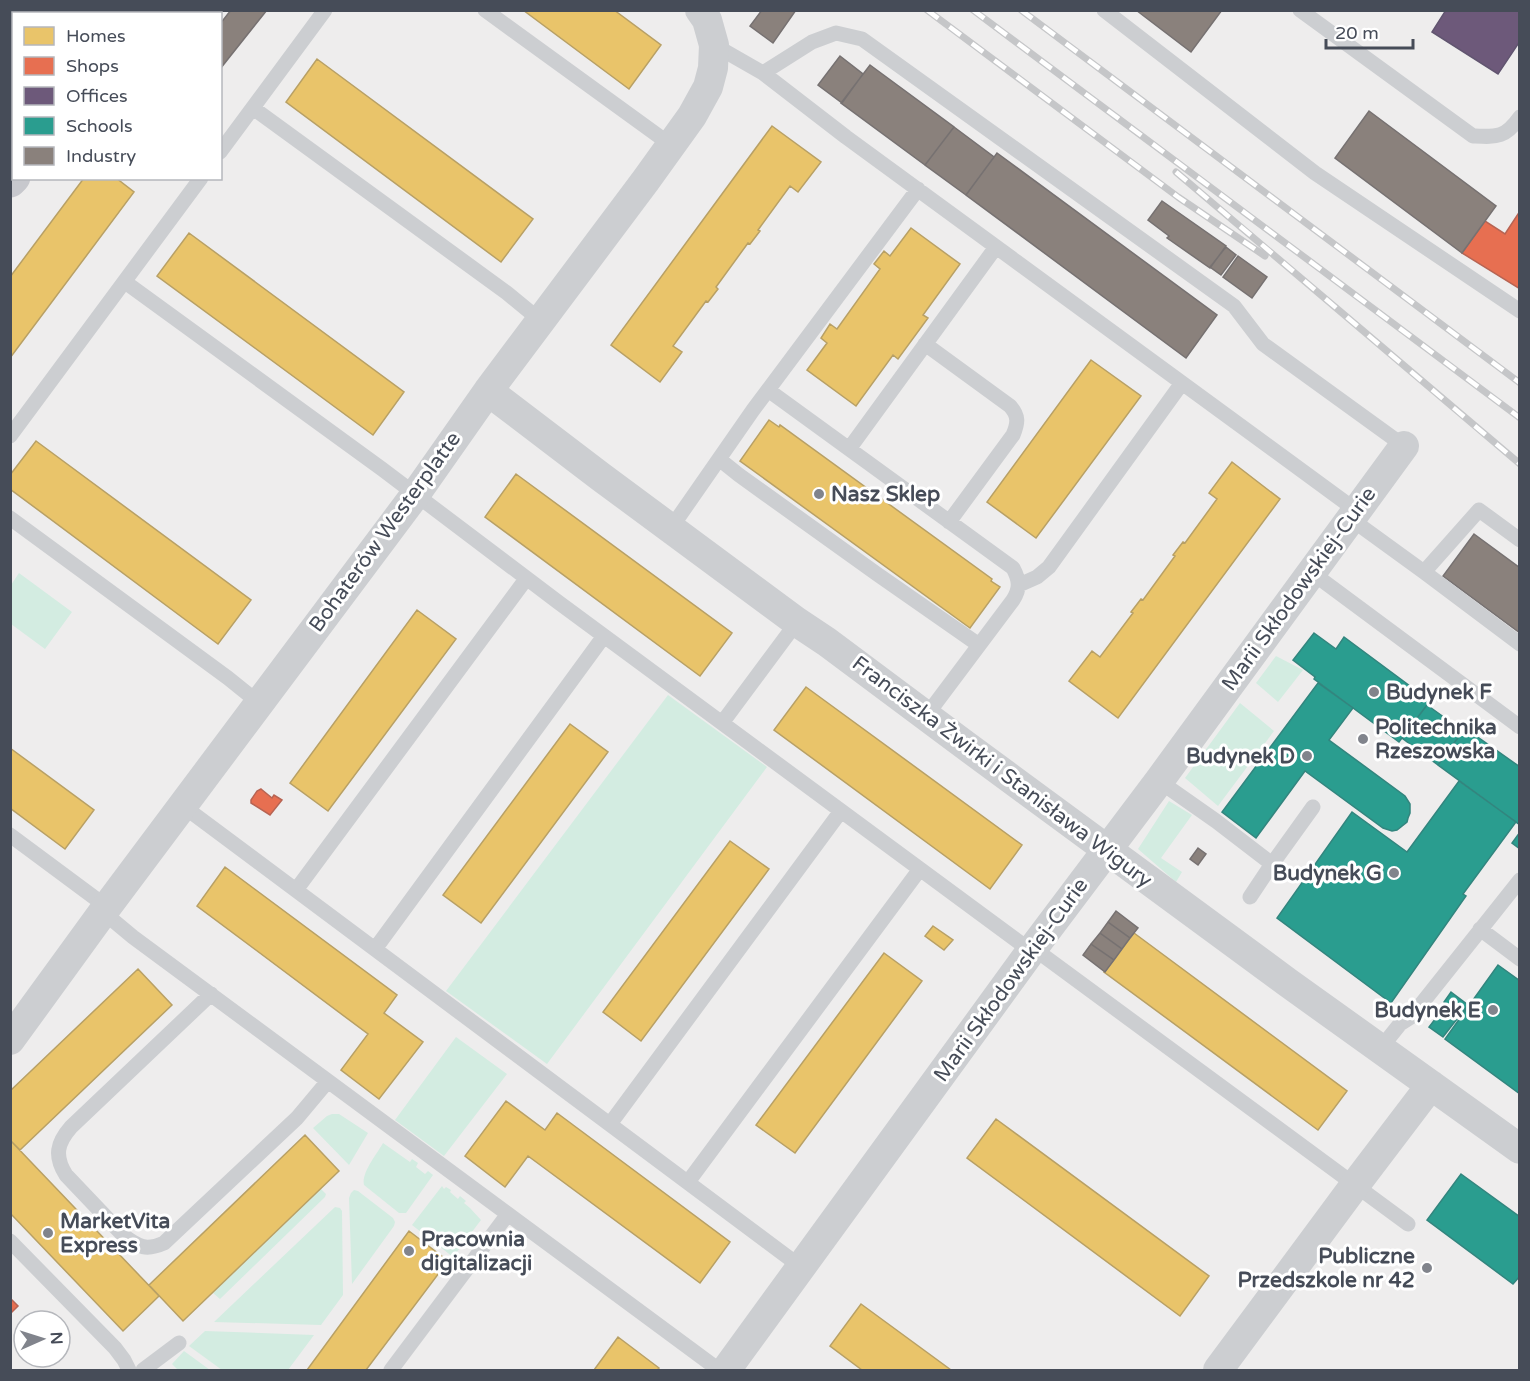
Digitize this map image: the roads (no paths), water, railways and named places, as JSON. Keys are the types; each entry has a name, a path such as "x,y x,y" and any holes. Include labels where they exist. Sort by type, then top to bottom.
{"street":[{"name":"Bohaterów Westerplatte","path":"10,1040 415,495 488,391 692,116 708,87 713,68 714,45 707,20 700,10"},
{"name":"Franciszka Żwirki i Stanisława Wigury","path":"488,391 1107,850 1520,1149"},
{"name":"Marii Skłodowskiej-Curie","path":"726,1371 1032,950 1159,781 1404,446"},
{"path":"1218,1371 1354,1185 1431,1085"}],"lane":[{"path":"222,149 326,10"},
{"path":"485,10 671,145"},
{"path":"1104,10 1314,173 1520,311"},
{"path":"1300,10 1473,136 1495,137 1511,129 1520,117"},
{"path":"763,73 812,42 836,33 862,39 1234,306 1263,344 1404,446"},
{"path":"714,45 763,73 846,137 1182,383 1520,644"},
{"path":"253,108 507,293 541,321"},
{"path":"10,436 200,180"},
{"path":"671,528 768,390 918,189"},
{"path":"849,449 996,247"},
{"path":"125,282 382,469 526,579 920,869 1408,1224"},
{"path":"925,344 1010,406 1018,419 1013,435 949,522"},
{"path":"1019,585 1037,577 1049,567 1182,383"},
{"path":"768,390 1013,568 1018,576 1019,585 1013,600 926,716"},
{"path":"719,459 877,574 980,645"},
{"path":"1424,572 1479,510 1520,540"},
{"path":"10,518 259,703"},
{"path":"1311,572 1520,727"},
{"path":"296,890 526,579"},
{"path":"722,723 797,622"},
{"path":"375,949 604,636"},
{"path":"1159,781 1272,864"},
{"path":"183,806 801,1267"},
{"path":"1250,897 1313,807"},
{"path":"610,1124 842,811"},
{"path":"10,835 105,910 133,937 720,1371"},
{"path":"688,1182 920,869"},
{"path":"1380,1049 1401,1024 1411,1017 1520,880"},
{"path":"1480,929 1520,959"},
{"path":"211,994 71,1127 63,1136 59,1146 58,1158 66,1175 124,1236 146,1248 164,1243 297,1118 328,1081"},
{"path":"391,1371 508,1214"},
{"path":"10,1241 115,1348 129,1371"},
{"path":"143,1371 179,1343"}],"railway":[{"path":"927,10 1178,197 1265,256"},
{"path":"973,10 1520,418"},
{"path":"1021,10 1520,383"},
{"path":"1176,172 1520,464"}],"place":[{"name":"Nasz Sklep","path":"819,494"},
{"name":"Budynek F","path":"1374,692"},
{"name":"Politechnika Rzeszowska","path":"1363,739"},
{"name":"Budynek D","path":"1307,756"},
{"name":"Budynek G","path":"1394,873"},
{"name":"Budynek E","path":"1493,1010"},
{"name":"MarketVita Express","path":"48,1233"},
{"name":"Pracownia digitalizacji","path":"409,1251"},
{"name":"Publiczne Przedszkole nr 42","path":"1427,1268"}]}
